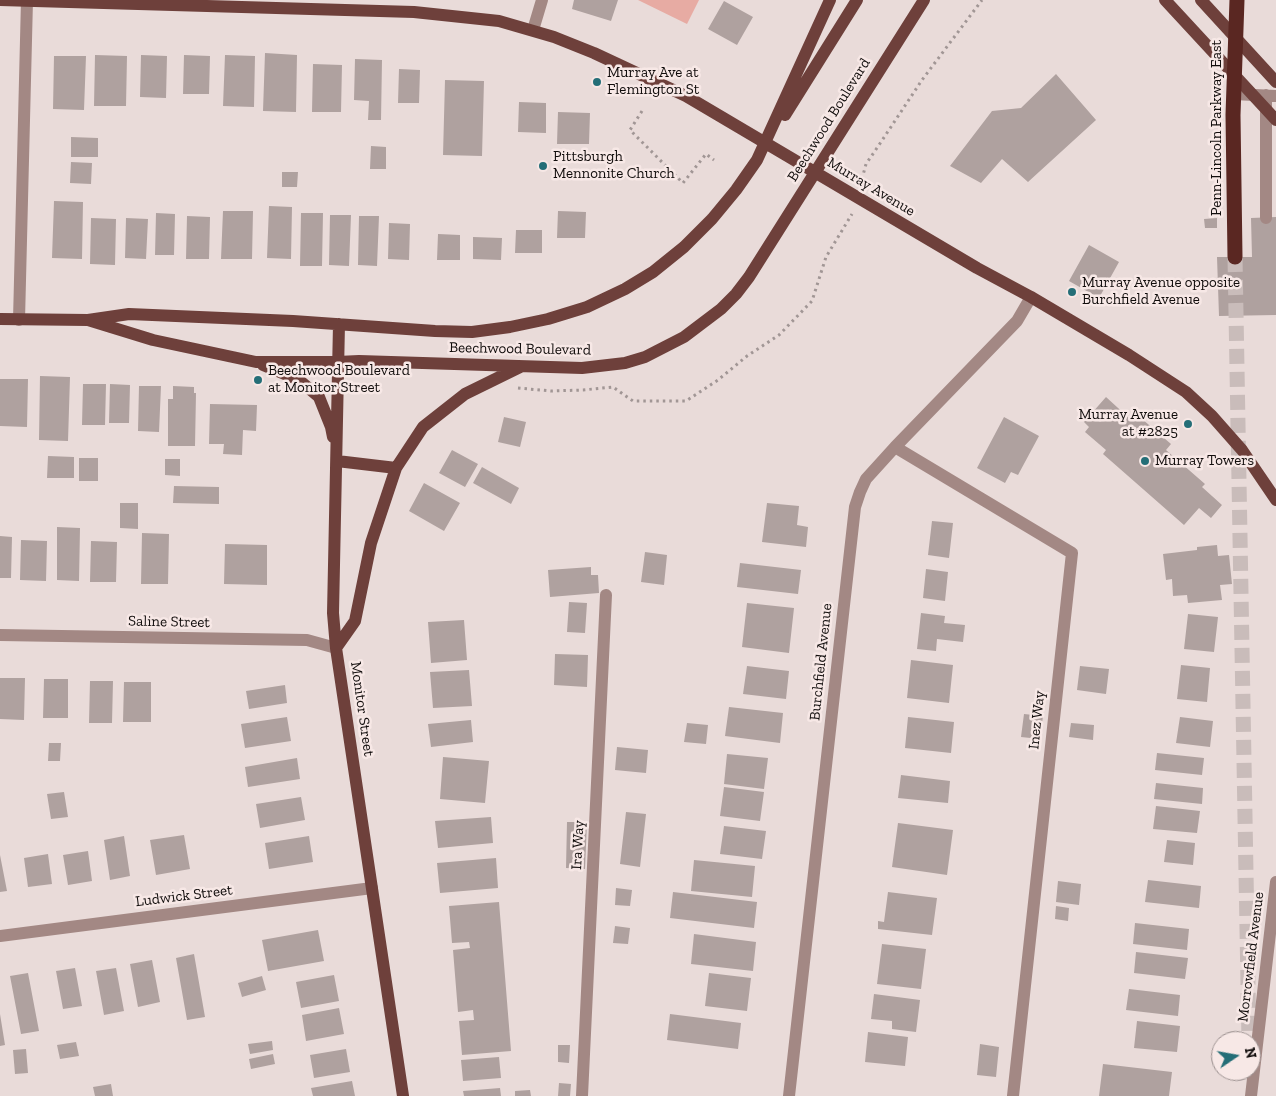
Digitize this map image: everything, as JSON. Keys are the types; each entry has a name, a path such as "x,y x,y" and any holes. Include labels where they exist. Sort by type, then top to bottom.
{"highway":[{"name":"Penn-Lincoln Parkway East","path":"1235,257 1233,115 1237,0"}],"main road":[{"name":"Murray Avenue","path":"0,0 414,12 499,21 533,30 594,53 686,96 977,268 1031,297 1129,355 1186,392 1212,416 1242,450 1276,500"},
{"name":"Beechwood Boulevard","path":"0,319 88,320 129,314 293,321 472,332 548,319 587,307 625,289 653,272 684,247 712,219 736,190 757,160 830,0"},
{"path":"757,160 857,0"},
{"name":"Beechwood Boulevard","path":"88,320 153,340 256,362 338,362 359,360 582,368 625,363 645,357 671,345 704,324 736,294 749,277 924,0"},
{"path":"1166,0 1276,120"},
{"path":"1202,0 1276,82"},
{"name":"Monitor Street","path":"339,324 333,613 336,648 403,1096"},
{"path":"256,362 299,380 319,397 331,427 337,461 396,468"},
{"path":"336,648 355,621 371,543 396,468 423,427 465,394 523,366"}],"street":[{"path":"533,30 542,0"},
{"path":"19,320 27,1"},
{"path":"1234,94 1271,96 1266,150 1266,218"},
{"name":"Burchfield Avenue","path":"789,1096 855,507 866,479 1017,321 1031,297"},
{"name":"Inez Way","path":"895,447 1072,553 1013,1096"},
{"name":"Ira Way","path":"582,1096 606,595"},
{"name":"Saline Street","path":"0,634 307,640 336,648"},
{"name":"Morrowfield Avenue","path":"1251,1096 1276,882"},
{"name":"Ludwick Street","path":"0,936 372,888"}],"path":[{"path":"861,181 866,164 922,80 982,0"},
{"path":"642,111 630,130 683,183 706,154 714,160"},
{"path":"512,388 559,391 613,387 633,401 686,401 779,335 812,301 826,256 852,215 854,207"}],"shaded area":[{"path":"638,0 699,0 687,24"}],"building":[{"path":"574,0 618,0 611,21 572,9"},
{"path":"724,1 753,17 737,45 708,29"},
{"path":"265,53 297,55 296,112 263,111"},
{"path":"95,55 127,56 126,106 94,106"},
{"path":"141,55 167,56 166,98 140,97"},
{"path":"184,55 210,56 209,94 183,94"},
{"path":"225,55 255,56 254,107 223,106"},
{"path":"54,56 86,56 84,110 53,109"},
{"path":"355,59 382,60 381,120 368,120 369,101 354,100"},
{"path":"313,64 342,65 341,112 312,112"},
{"path":"399,69 420,70 419,103 398,103"},
{"path":"1056,74 1096,120 1028,182 1002,159 981,183 950,166 992,111 1021,108"},
{"path":"445,80 484,81 482,156 443,155"},
{"path":"519,102 546,103 546,133 518,132"},
{"path":"558,112 590,113 589,144 557,144"},
{"path":"71,137 98,138 98,157 71,157"},
{"path":"371,146 386,147 386,169 370,169"},
{"path":"71,162 92,163 91,184 70,183"},
{"path":"282,172 298,172 297,187 282,187"},
{"path":"54,201 83,202 82,259 52,258"},
{"path":"269,206 292,207 291,259 267,258"},
{"path":"223,211 253,211 252,259 221,259"},
{"path":"558,211 586,212 585,238 557,238"},
{"path":"156,213 175,214 174,255 155,255"},
{"path":"301,213 323,213 322,266 300,266"},
{"path":"330,215 351,215 349,266 329,265"},
{"path":"187,216 210,217 209,259 186,259"},
{"path":"359,216 379,216 377,266 358,265"},
{"path":"1276,217 1276,315 1219,316 1217,257 1252,257 1251,218"},
{"path":"91,218 116,219 115,265 90,264"},
{"path":"126,218 148,219 146,259 125,258"},
{"path":"1217,218 1217,228 1205,228 1204,219"},
{"path":"389,223 410,224 409,260 388,259"},
{"path":"516,230 542,230 542,253 515,253"},
{"path":"438,234 460,235 460,260 437,260"},
{"path":"473,237 502,238 501,260 473,259"},
{"path":"1089,245 1119,262 1099,298 1069,281"},
{"path":"40,376 70,377 68,441 39,440"},
{"path":"0,379 28,379 27,427 0,426"},
{"path":"83,384 106,384 105,425 82,425"},
{"path":"110,384 130,385 129,423 109,423"},
{"path":"139,386 161,386 159,432 138,431"},
{"path":"173,386 194,387 194,393 196,393 195,446 168,446 168,399 173,399"},
{"name":"Murray Towers","path":"1106,397 1129,418 1134,412 1171,444 1166,450 1205,484 1202,487 1222,505 1211,518 1199,508 1184,525 1103,454 1106,450 1085,432 1089,427 1084,422"},
{"path":"210,404 257,405 256,431 243,430 242,455 223,454 224,444 209,444"},
{"path":"504,417 526,422 520,447 498,442"},
{"path":"1004,417 1039,436 1018,475 1011,472 1005,483 977,468"},
{"path":"452,450 478,464 465,487 439,473"},
{"path":"48,456 74,457 74,478 47,478"},
{"path":"79,458 98,458 98,481 79,481"},
{"path":"165,459 180,459 180,476 165,475"},
{"path":"482,467 519,488 511,504 473,483"},
{"path":"424,483 460,503 444,531 409,511"},
{"path":"174,486 219,487 219,504 173,503"},
{"path":"120,503 138,503 138,529 120,528"},
{"path":"767,503 799,506 797,525 808,527 806,547 762,542"},
{"path":"932,521 953,523 949,558 928,555"},
{"path":"57,527 80,528 79,581 57,580"},
{"path":"142,533 169,534 168,584 141,584"},
{"path":"0,536 12,537 11,578 0,578"},
{"path":"21,540 47,541 46,581 20,580"},
{"path":"91,541 117,542 116,582 90,582"},
{"path":"225,544 267,545 267,585 224,584"},
{"path":"1217,545 1218,556 1229,555 1232,584 1220,585 1222,600 1188,603 1187,595 1173,596 1172,579 1166,580 1163,554 1197,550 1197,547"},
{"path":"645,552 667,555 664,585 641,582"},
{"path":"740,563 801,570 798,594 737,587"},
{"path":"591,567 591,575 598,575 599,593 550,597 548,570"},
{"path":"926,569 948,572 945,601 923,598"},
{"path":"569,602 587,603 585,633 567,632"},
{"path":"747,603 794,608 789,653 742,647"},
{"path":"921,613 945,616 944,623 965,625 963,642 937,639 936,651 917,649"},
{"path":"1188,614 1218,617 1214,652 1184,649"},
{"path":"464,620 467,660 431,663 428,622"},
{"path":"555,654 588,655 587,687 554,685"},
{"path":"911,660 953,665 949,703 907,698"},
{"path":"1181,665 1210,668 1207,702 1177,699"},
{"path":"747,666 789,671 786,699 743,694"},
{"path":"1080,666 1109,669 1106,694 1077,690"},
{"path":"469,670 472,706 433,708 430,672"},
{"path":"0,678 25,678 24,720 0,719"},
{"path":"44,679 68,679 68,718 43,718"},
{"path":"90,681 113,681 112,723 89,723"},
{"path":"124,682 151,682 151,722 123,722"},
{"path":"285,685 287,703 249,709 246,691"},
{"path":"729,707 783,713 780,743 725,736"},
{"path":"1024,714 1043,716 1040,739 1021,737"},
{"path":"287,717 291,741 245,748 241,724"},
{"path":"908,717 954,722 951,753 905,748"},
{"path":"1180,717 1213,721 1210,747 1176,743"},
{"path":"471,720 473,742 431,747 428,724"},
{"path":"687,723 708,725 706,744 684,742"},
{"path":"1071,723 1094,725 1093,740 1069,737"},
{"path":"49,743 61,743 60,761 48,761"},
{"path":"617,747 648,750 646,773 615,770"},
{"path":"1157,753 1204,758 1202,775 1155,770"},
{"path":"727,754 768,758 764,789 724,784"},
{"path":"443,757 489,761 485,803 440,799"},
{"path":"297,758 300,779 248,787 245,767"},
{"path":"901,775 950,781 948,803 898,798"},
{"path":"1156,783 1203,788 1202,804 1154,799"},
{"path":"724,787 764,792 760,821 720,816"},
{"path":"64,792 68,817 51,819 47,794"},
{"path":"301,797 305,820 260,828 256,804"},
{"path":"1156,806 1200,811 1197,833 1153,829"},
{"path":"626,812 646,814 640,867 620,864"},
{"path":"491,817 493,843 438,848 435,821"},
{"path":"567,822 587,822 585,869 566,868"},
{"path":"898,823 953,830 947,875 892,867"},
{"path":"724,826 766,831 762,859 720,854"},
{"path":"184,835 190,869 156,875 150,840"},
{"path":"124,836 130,876 110,880 104,840"},
{"path":"309,836 313,862 269,869 265,843"},
{"path":"1167,840 1195,843 1193,865 1164,862"},
{"path":"88,851 92,881 68,885 63,855"},
{"path":"48,854 52,884 28,887 24,858"},
{"path":"0,855 7,891 0,892"},
{"path":"496,858 498,888 440,893 437,863"},
{"path":"694,860 755,866 752,897 691,891"},
{"path":"1148,880 1201,886 1199,908 1145,902"},
{"path":"1058,881 1081,884 1079,905 1056,902"},
{"path":"616,888 632,890 630,906 615,905"},
{"path":"673,892 757,902 754,928 670,918"},
{"path":"888,892 937,898 932,935 878,929 878,921 884,922"},
{"path":"499,902 511,1051 462,1055 459,1021 474,1020 473,1010 458,1012 453,950 470,948 469,942 452,943 449,906"},
{"path":"1056,906 1069,908 1068,921 1055,919"},
{"path":"1135,923 1189,929 1187,950 1133,944"},
{"path":"615,926 630,928 628,944 613,943"},
{"path":"318,930 324,961 268,971 262,940"},
{"path":"694,934 756,942 753,971 691,964"},
{"path":"882,944 926,949 921,989 877,984"},
{"path":"1136,952 1188,958 1185,979 1134,973"},
{"path":"194,954 205,1017 187,1020 176,958"},
{"path":"152,960 160,1002 138,1007 130,964"},
{"path":"75,968 82,1006 63,1009 56,971"},
{"path":"116,968 124,1011 104,1015 96,971"},
{"path":"28,973 39,1031 21,1034 10,976"},
{"path":"709,973 751,978 747,1011 705,1006"},
{"path":"334,975 339,1001 301,1008 296,982"},
{"path":"262,976 266,990 242,997 238,983"},
{"path":"1129,989 1180,995 1178,1016 1126,1010"},
{"path":"874,994 920,1000 916,1032 892,1029 892,1021 871,1019"},
{"path":"339,1008 344,1034 306,1041 302,1015"},
{"path":"0,1014 5,1045 0,1046"},
{"path":"670,1014 741,1023 738,1049 667,1040"},
{"path":"1137,1021 1180,1026 1177,1052 1134,1048"},
{"path":"868,1032 908,1037 905,1066 865,1062"},
{"path":"272,1041 273,1050 250,1054 248,1044"},
{"path":"76,1042 79,1056 60,1059 57,1045"},
{"path":"980,1044 999,1047 996,1077 977,1075"},
{"path":"558,1045 570,1045 569,1063 558,1062"},
{"path":"26,1049 28,1073 15,1074 13,1050"},
{"path":"346,1049 350,1072 314,1078 310,1055"},
{"path":"273,1054 275,1064 251,1069 249,1059"},
{"path":"499,1057 501,1078 463,1081 461,1060"},
{"path":"1103,1064 1172,1072 1169,1096 1099,1096"},
{"path":"352,1081 355,1096 313,1096 311,1088"},
{"path":"559,1083 571,1084 570,1096 558,1096"},
{"path":"111,1084 113,1096 95,1096 93,1087"},
{"path":"500,1088 501,1096 464,1096 463,1091"},
{"path":"530,1090 531,1096 515,1096 515,1091"}],"tunnel":[{"path":"1235,257 1249,1031"}],"place":[{"name":"Murray Ave at Flemington St","path":"597,82"},
{"name":"Pittsburgh Mennonite Church","path":"543,166"},
{"name":"Murray Avenue opposite Burchfield Avenue","path":"1072,292"},
{"name":"Beechwood Boulevard at Monitor Street","path":"258,380"},
{"name":"Murray Avenue at #2825","path":"1188,424"},
{"name":"Murray Towers","path":"1145,461"}]}
